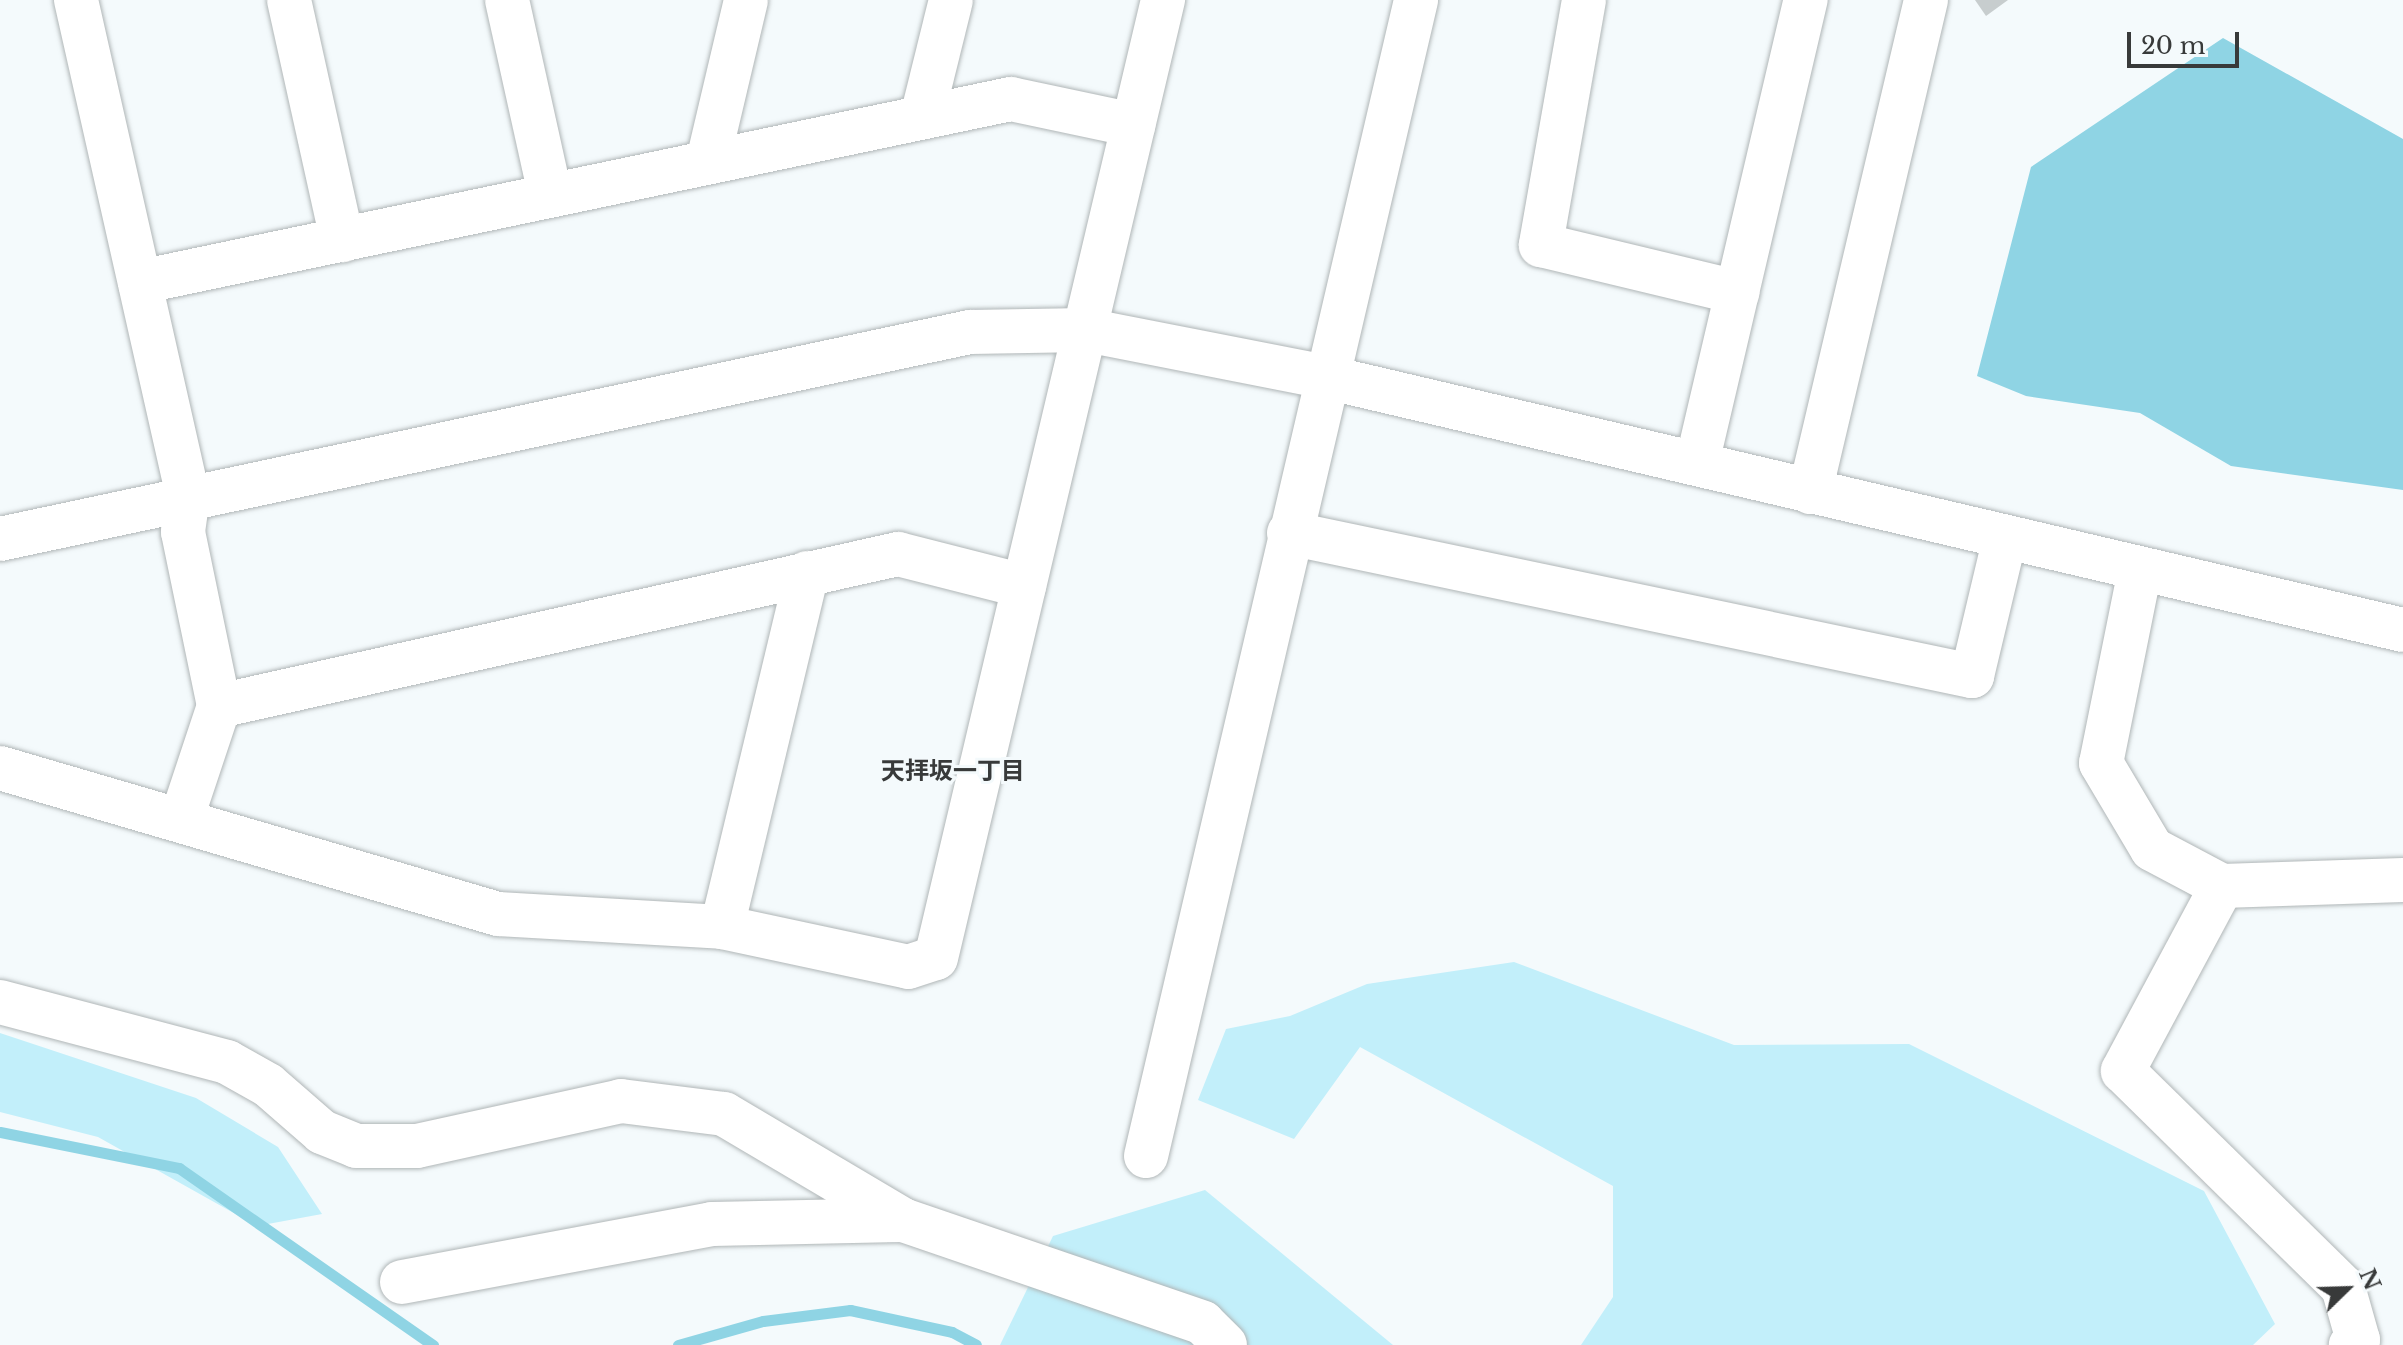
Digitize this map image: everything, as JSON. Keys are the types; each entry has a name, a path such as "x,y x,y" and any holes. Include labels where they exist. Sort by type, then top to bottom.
{"street":[{"path":"76,0 188,496 183,532 219,706 181,820"},
{"path":"289,0 342,240"},
{"path":"507,0 550,194"},
{"path":"708,161 746,0"},
{"path":"923,113 951,0"},
{"path":"0,768 498,914 722,927 908,967 936,958 1163,0"},
{"path":"1146,1156 1289,533 1416,0"},
{"path":"1584,0 1541,245 1737,292"},
{"path":"1697,463 1806,0"},
{"path":"1810,492 1926,0"},
{"path":"140,282 923,113 1011,99 1133,125"},
{"path":"0,539 188,496 970,332 1086,330 1326,377 2403,630"},
{"path":"1289,533 1972,676 2005,538"},
{"path":"219,706 898,554 1024,586"},
{"path":"2140,570 2101,763 2152,849 2222,886 2403,880"},
{"path":"722,927 807,573"},
{"path":"2222,886 2123,1071 2343,1287 2358,1340 2351,1345"},
{"path":"0,1002 227,1062 268,1085 322,1132 356,1146 417,1146 621,1101 724,1114 903,1220 1203,1323 1225,1345"},
{"path":"402,1282 712,1224 903,1220"}],"shaded area":[{"path":"2223,38 2403,139 2403,490 2231,466 2140,413 2026,396 1977,376 2031,167"},
{"path":"1514,962 1734,1045 1909,1044 2204,1191 2275,1324 2253,1345 1581,1345 1613,1297 1613,1186 1360,1047 1294,1139 1198,1100 1226,1029 1290,1016 1367,984"},
{"path":"0,1033 196,1098 278,1147 322,1214 257,1226 98,1137 0,1112"},
{"path":"1205,1190 1393,1345 1000,1345 1053,1236"}],"building":[{"path":"1975,0 2008,0 1986,16"}],"waterway":[{"path":"0,1132 179,1168 433,1345"},
{"path":"678,1345 763,1321 850,1310 952,1332 976,1345"}],"district":[{"name":"天拝坂一丁目","path":"953,771"}]}
